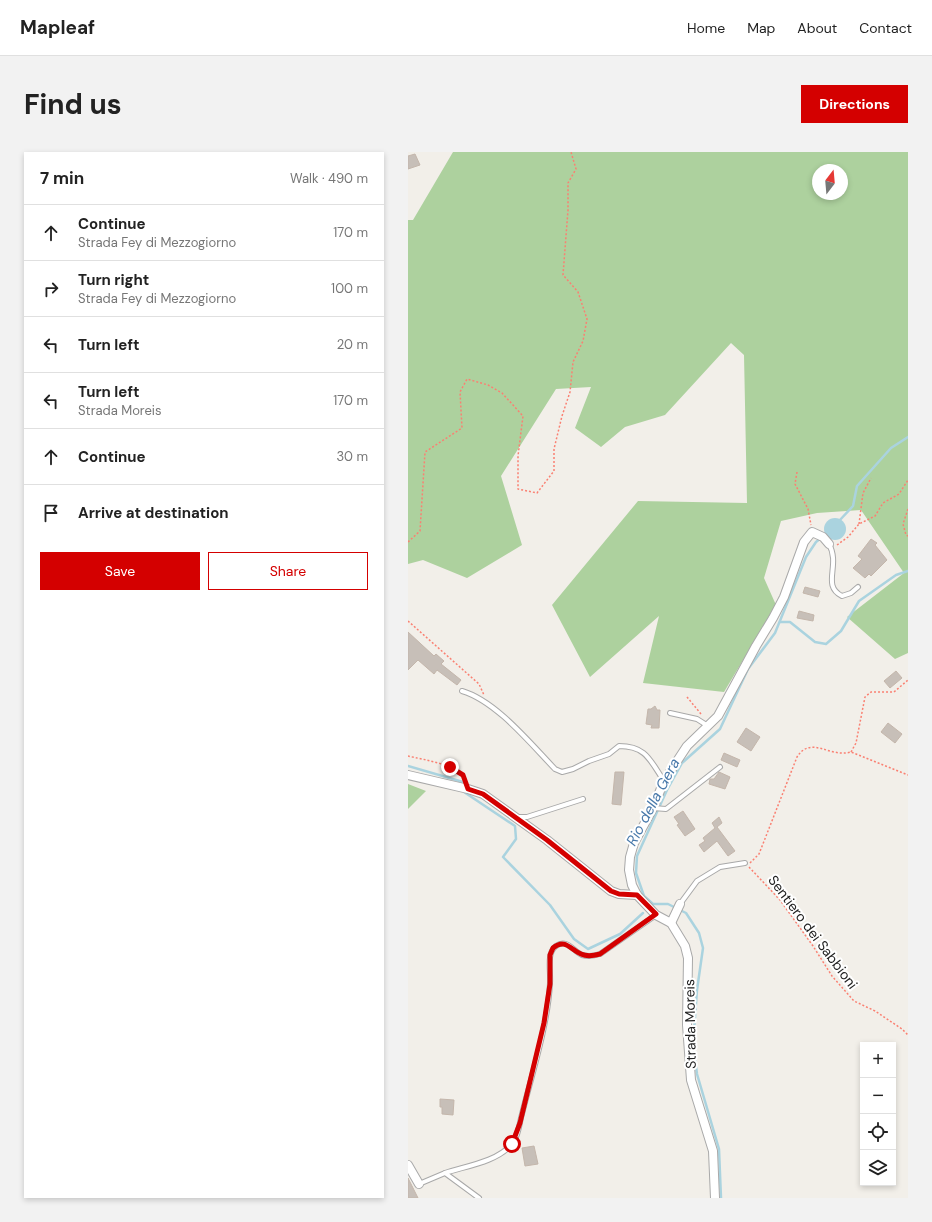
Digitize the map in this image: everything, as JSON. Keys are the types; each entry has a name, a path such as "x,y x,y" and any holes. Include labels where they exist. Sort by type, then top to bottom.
{"street":[{"path":"680,904 671,923 656,914 637,895 632,885 629,870 630,856 634,843 655,808 664,780 687,746 718,716 784,597 804,542 812,532 823,536 829,544"},
{"path":"408,775 483,794 547,840 611,891 619,894 637,895"},
{"name":"Strada Moreis","path":"671,923 685,946 688,958 687,1025 691,1080 713,1151 716,1198"},
{"path":"408,1166 419,1184"}],"lane":[{"path":"829,544 833,552 835,564 831,586 834,592 842,596 851,593 858,587"},
{"path":"462,691 475,695 509,721 555,768 562,772 609,754 619,746 632,746 645,754 664,780"},
{"path":"670,713 697,719 708,726"},
{"path":"655,808 663,810 720,767"},
{"path":"514,817 527,817 583,799"},
{"path":"680,904 697,881 720,867 745,863"},
{"path":"419,1184 445,1173 495,1157 512,1144 520,1123 544,1023 550,984 550,955 553,948 563,943 568,944 581,954 590,957 600,954 656,914"},
{"path":"445,1173 479,1198"}],"path":[{"path":"408,542 420,531 425,452 462,428 460,392 467,378 488,385 502,393 523,416 518,456 518,489 537,493 554,471 554,449 562,416 570,392 573,362 583,341 587,319 578,292 563,275 568,210 568,183 576,169 571,152"},
{"path":"797,472 795,484 808,509 812,532"},
{"path":"859,524 863,493 871,478"},
{"path":"829,544 837,544 848,537 859,524 875,516 883,503 899,494 908,480"},
{"path":"908,509 903,524 906,535 908,536"},
{"path":"408,621 479,684 485,696"},
{"path":"745,863 751,862 759,854 797,757 802,750 810,746 843,755 851,752 856,743 866,697 871,692 894,692 908,680"},
{"path":"687,697 697,708 708,726"},
{"path":"851,752 908,776"},
{"path":"408,756 458,771 463,775 468,789"},
{"name":"Sentiero dei Sabbioni","path":"745,863 753,869 780,900 813,946 832,976 854,1001 875,1010 908,1035"}],"green space":[{"path":"453,152 908,152 908,653 895,659 847,617 904,573 861,510 817,513 781,521 764,578 776,605 724,692 643,683 659,616 590,677 552,605 638,501 747,503 744,355 731,343 665,415 625,427 601,447 575,428 591,387 556,389 501,476 522,545 467,578 423,560 408,564 408,220 413,220"},
{"path":"408,784 426,791 408,809"}],"water":[{"path":"835,518 843,521 846,529 843,537 835,540 827,537 824,529 827,521"}],"building":[{"path":"415,154 420,165 408,169 408,156"},
{"path":"871,539 877,543 875,545 887,560 871,576 869,574 865,578 853,568 862,559 858,556"},
{"path":"805,587 820,591 818,597 803,593"},
{"path":"799,611 814,615 813,621 797,618"},
{"path":"408,632 434,656 436,654 444,661 441,664 461,680 457,685 437,670 434,674 418,660 408,670"},
{"path":"896,671 902,678 890,688 884,681"},
{"path":"655,706 657,710 660,710 659,728 651,728 652,725 646,724 648,709"},
{"path":"888,723 902,734 895,743 881,732"},
{"path":"746,728 760,737 751,751 737,742"},
{"path":"724,753 740,760 737,767 721,760"},
{"path":"615,772 624,772 621,805 612,804"},
{"path":"719,772 730,777 725,789 709,784 710,779 714,779"},
{"path":"683,811 695,829 685,836 677,825 679,824 674,817"},
{"path":"719,817 722,823 717,827 735,851 728,856 717,841 704,852 699,845 705,841 703,838 715,828 712,823"},
{"path":"440,1099 454,1100 453,1115 442,1114"},
{"path":"534,1146 538,1164 525,1166 522,1148"},
{"path":"408,1178 418,1198 408,1198"}],"waterway":[{"path":"839,521 853,506 857,486 891,448 908,437"},
{"name":"Rio della Gera","path":"721,1198 719,1149 697,1074 693,1044 697,990 703,948 699,933 686,913 668,904 653,904 644,896 636,873 637,856 667,790 682,763 720,729 748,669 775,633 806,557 816,542 821,538"},
{"path":"780,622 790,622 815,642 826,644 841,631 859,601 896,575 908,571"},
{"path":"408,766 463,782"},
{"path":"464,792 515,826 516,839 503,857 550,905 574,939 588,949 620,934 643,913"}],"route":[{"path":"450,767 463,775 468,789 483,794 526,827 547,840 611,891 619,894 637,895 647,907 656,914 625,938 600,954 590,957 581,954 568,944 563,943 553,948 550,955 550,984 544,1023 520,1123 512,1144"}]}
